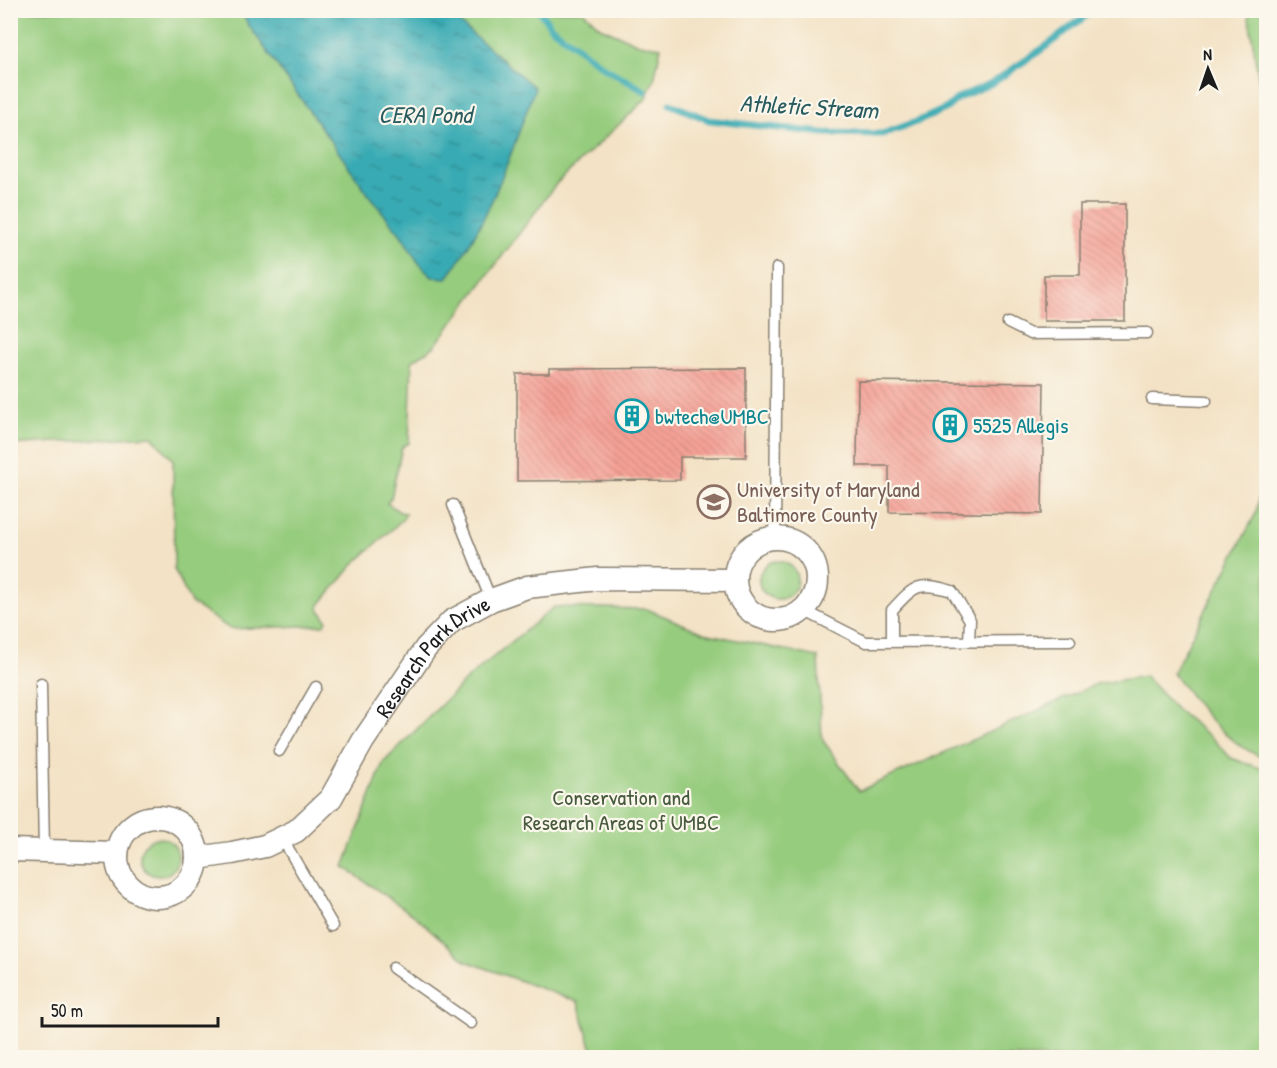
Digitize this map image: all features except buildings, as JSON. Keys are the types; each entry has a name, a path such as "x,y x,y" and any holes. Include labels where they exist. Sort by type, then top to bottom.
{"street":[{"path":"775,539 792,542 805,551 814,565 817,581 813,597 803,610 787,619 768,620 751,612 739,598 735,580 742,556 757,544 775,539"},
{"name":"Research Park Drive","path":"197,858 265,846 296,831 332,798 363,741 426,648 452,621 491,600 527,587 598,579 735,580"},
{"path":"152,817 166,818 179,823 189,832 195,844 197,858 195,870 184,886 167,896 154,898 141,895 126,883 117,866 117,853 120,840 128,829 139,821 152,817"},
{"path":"10,850 117,853"}],"lane":[{"path":"775,539 777,268"},
{"path":"1008,323 1030,334 1147,333"},
{"path":"1152,399 1206,401"},
{"path":"453,506 491,600"},
{"path":"892,642 892,610 910,590 930,585 952,591 970,620 969,642"},
{"path":"803,610 866,642 1070,641"},
{"path":"41,684 44,851"},
{"path":"279,751 316,687"},
{"path":"282,838 333,926"},
{"path":"393,968 471,1023"}],"green space":[{"path":"11,11 583,11 600,27 639,44 661,47 654,80 645,100 557,183 434,347 412,361 409,443 402,447 391,498 387,503 400,512 406,513 403,519 354,564 318,607 327,621 324,625 230,629 191,603 174,569 173,460 152,436 11,445"},
{"path":"1248,11 1266,11 1266,128"},
{"path":"1266,450 1266,759 1251,752 1225,734 1203,711 1173,673 1256,513"},
{"path":"778,561 792,566 797,580 792,594 778,599 764,594 759,580 764,566"},
{"name":"Conservation and Research Areas of UMBC","path":"554,607 647,609 704,633 818,657 822,739 859,791 1096,684 1145,676 1177,710 1214,740 1231,758 1266,770 1266,1057 594,1057 578,1002 466,961 416,917 344,867 383,763 469,677"},
{"path":"159,838 173,843 178,857 173,871 159,876 145,871 140,857 145,843"}],"water":[{"name":"CERA Pond","path":"242,11 446,11 535,88 508,162 476,234 447,278 432,277 418,262 401,235 371,198 247,23"}],"waterway":[{"path":"539,10 551,27 603,67 645,91"},
{"name":"Athletic Stream","path":"670,104 709,120 823,133 882,134 919,121 947,108 958,98 994,82 1048,45 1093,10"}],"place":[{"name":"bwtech@UMBC","path":"632,416"},
{"name":"5525 Allegis","path":"950,425"},
{"name":"University of Maryland Baltimore County","path":"714,502"}]}
